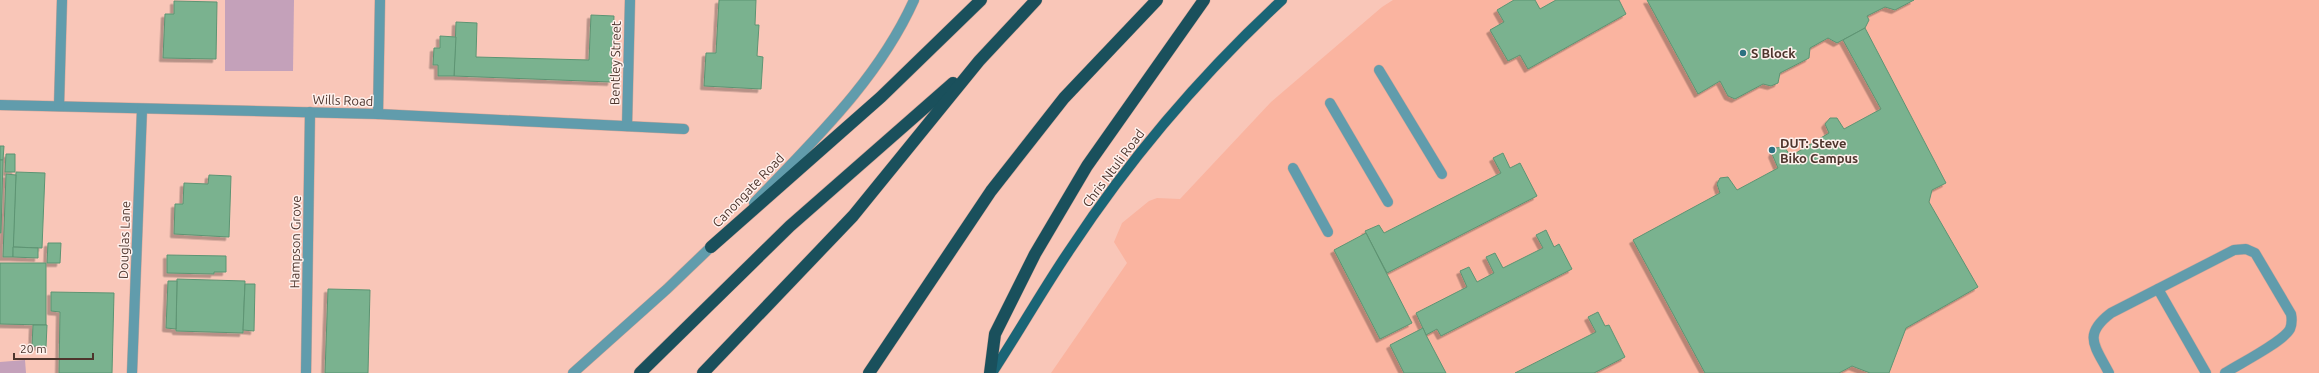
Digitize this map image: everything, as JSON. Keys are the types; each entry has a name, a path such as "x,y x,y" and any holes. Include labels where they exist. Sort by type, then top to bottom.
{"highway":[{"path":"711,247 881,97 981,0"},
{"path":"703,373 854,216 979,61 1036,0"},
{"path":"868,373 991,191 1064,98 1158,0"},
{"path":"991,373 995,334 1035,254 1087,166 1204,0"},
{"path":"640,373 790,226 979,61"}],"main road":[{"name":"Chris Ntuli Road","path":"991,373 1071,247 1123,174 1184,99 1245,34 1282,0"}],"street":[{"path":"59,106 62,0"},
{"path":"378,114 380,0"},
{"name":"Bentley Street","path":"627,126 630,0"},
{"name":"Canongate Road","path":"573,373 711,247 854,96 900,30 914,0"},
{"path":"1379,70 1442,174"},
{"path":"1330,103 1388,202"},
{"name":"Wills Road","path":"0,105 378,114 684,129"},
{"name":"Douglas Lane","path":"132,373 142,109"},
{"name":"Hampson Grove","path":"306,373 310,112"},
{"path":"1293,168 1328,232"},
{"path":"2108,373 2092,342 2092,336 2096,327 2111,313 2234,250 2246,249 2255,253 2292,314 2291,324 2285,335 2277,342 2225,373"},
{"path":"2158,289 2204,370 2194,373"}],"shaded area":[{"path":"225,0 294,0 293,71 225,71"},
{"name":"DUT: Steve Biko Campus","path":"1393,0 2319,0 2319,373 1051,373 1127,263 1114,242 1122,223 1149,201 1157,198 1180,199 1271,102 1382,7"},
{"path":"25,360 26,373 0,373 0,362"}],"building":[{"path":"719,0 756,0 755,25 759,25 757,56 763,57 761,89 704,86 706,53 716,53"},
{"path":"1514,0 1535,0 1540,9 1556,0 1619,0 1626,14 1528,69 1520,55 1508,61 1490,30 1504,22 1497,10"},
{"name":"S Block","path":"1647,0 1914,0 1895,10 1885,7 1867,16 1869,20 1865,28 1837,43 1828,38 1810,48 1809,58 1780,73 1778,83 1771,86 1763,84 1735,99 1728,96 1720,81 1698,94"},
{"path":"174,1 217,2 216,59 163,58 165,14 174,14"},
{"path":"591,15 614,16 611,82 454,76 456,22 477,23 476,57 589,60"},
{"path":"1865,28 1946,183 1932,190 1929,202 1978,287 1906,328 1889,373 1870,373 1852,366 1839,373 1705,373 1633,240 1720,193 1717,184 1720,178 1728,177 1737,190 1778,168 1772,154 1775,148 1784,147 1791,156 1829,133 1825,124 1830,118 1837,118 1844,129 1881,109 1843,40"},
{"path":"440,36 456,37 454,76 438,76 438,65 433,65 434,48 440,48"},
{"path":"0,146 4,146 3,160 0,160"},
{"path":"1503,153 1510,168 1520,163 1537,196 1387,273 1365,231 1379,225 1384,233 1501,173 1493,158"},
{"path":"6,154 15,154 15,172 5,172"},
{"path":"0,160 3,160 1,233 0,233"},
{"path":"16,172 45,173 42,248 13,247"},
{"path":"6,174 16,175 13,257 3,257"},
{"path":"209,175 231,176 229,237 174,234 175,204 183,204 184,183 208,184"},
{"path":"1546,230 1554,247 1559,244 1572,269 1441,336 1437,329 1426,335 1416,313 1467,287 1460,271 1469,267 1477,282 1494,273 1486,257 1495,253 1503,268 1543,248 1536,235"},
{"path":"1366,233 1412,323 1380,339 1334,250"},
{"path":"48,243 61,243 60,263 47,263"},
{"path":"13,247 38,248 38,258 13,257"},
{"path":"167,255 226,256 226,272 214,272 214,274 167,273"},
{"path":"0,263 46,263 46,325 0,324"},
{"path":"177,279 245,281 243,333 176,331"},
{"path":"168,281 177,281 176,329 166,328"},
{"path":"245,284 255,284 254,331 243,330"},
{"path":"328,289 370,290 368,373 325,373"},
{"path":"51,292 114,293 112,373 59,373 60,312 51,311"},
{"path":"1598,312 1605,326 1609,325 1625,357 1594,373 1515,373 1596,332 1588,317"},
{"path":"33,325 47,325 46,347 32,346"},
{"path":"1423,328 1446,373 1404,373 1390,345"}],"place":[{"name":"S Block","path":"1743,53"},
{"name":"DUT: Steve Biko Campus","path":"1772,150"}]}
